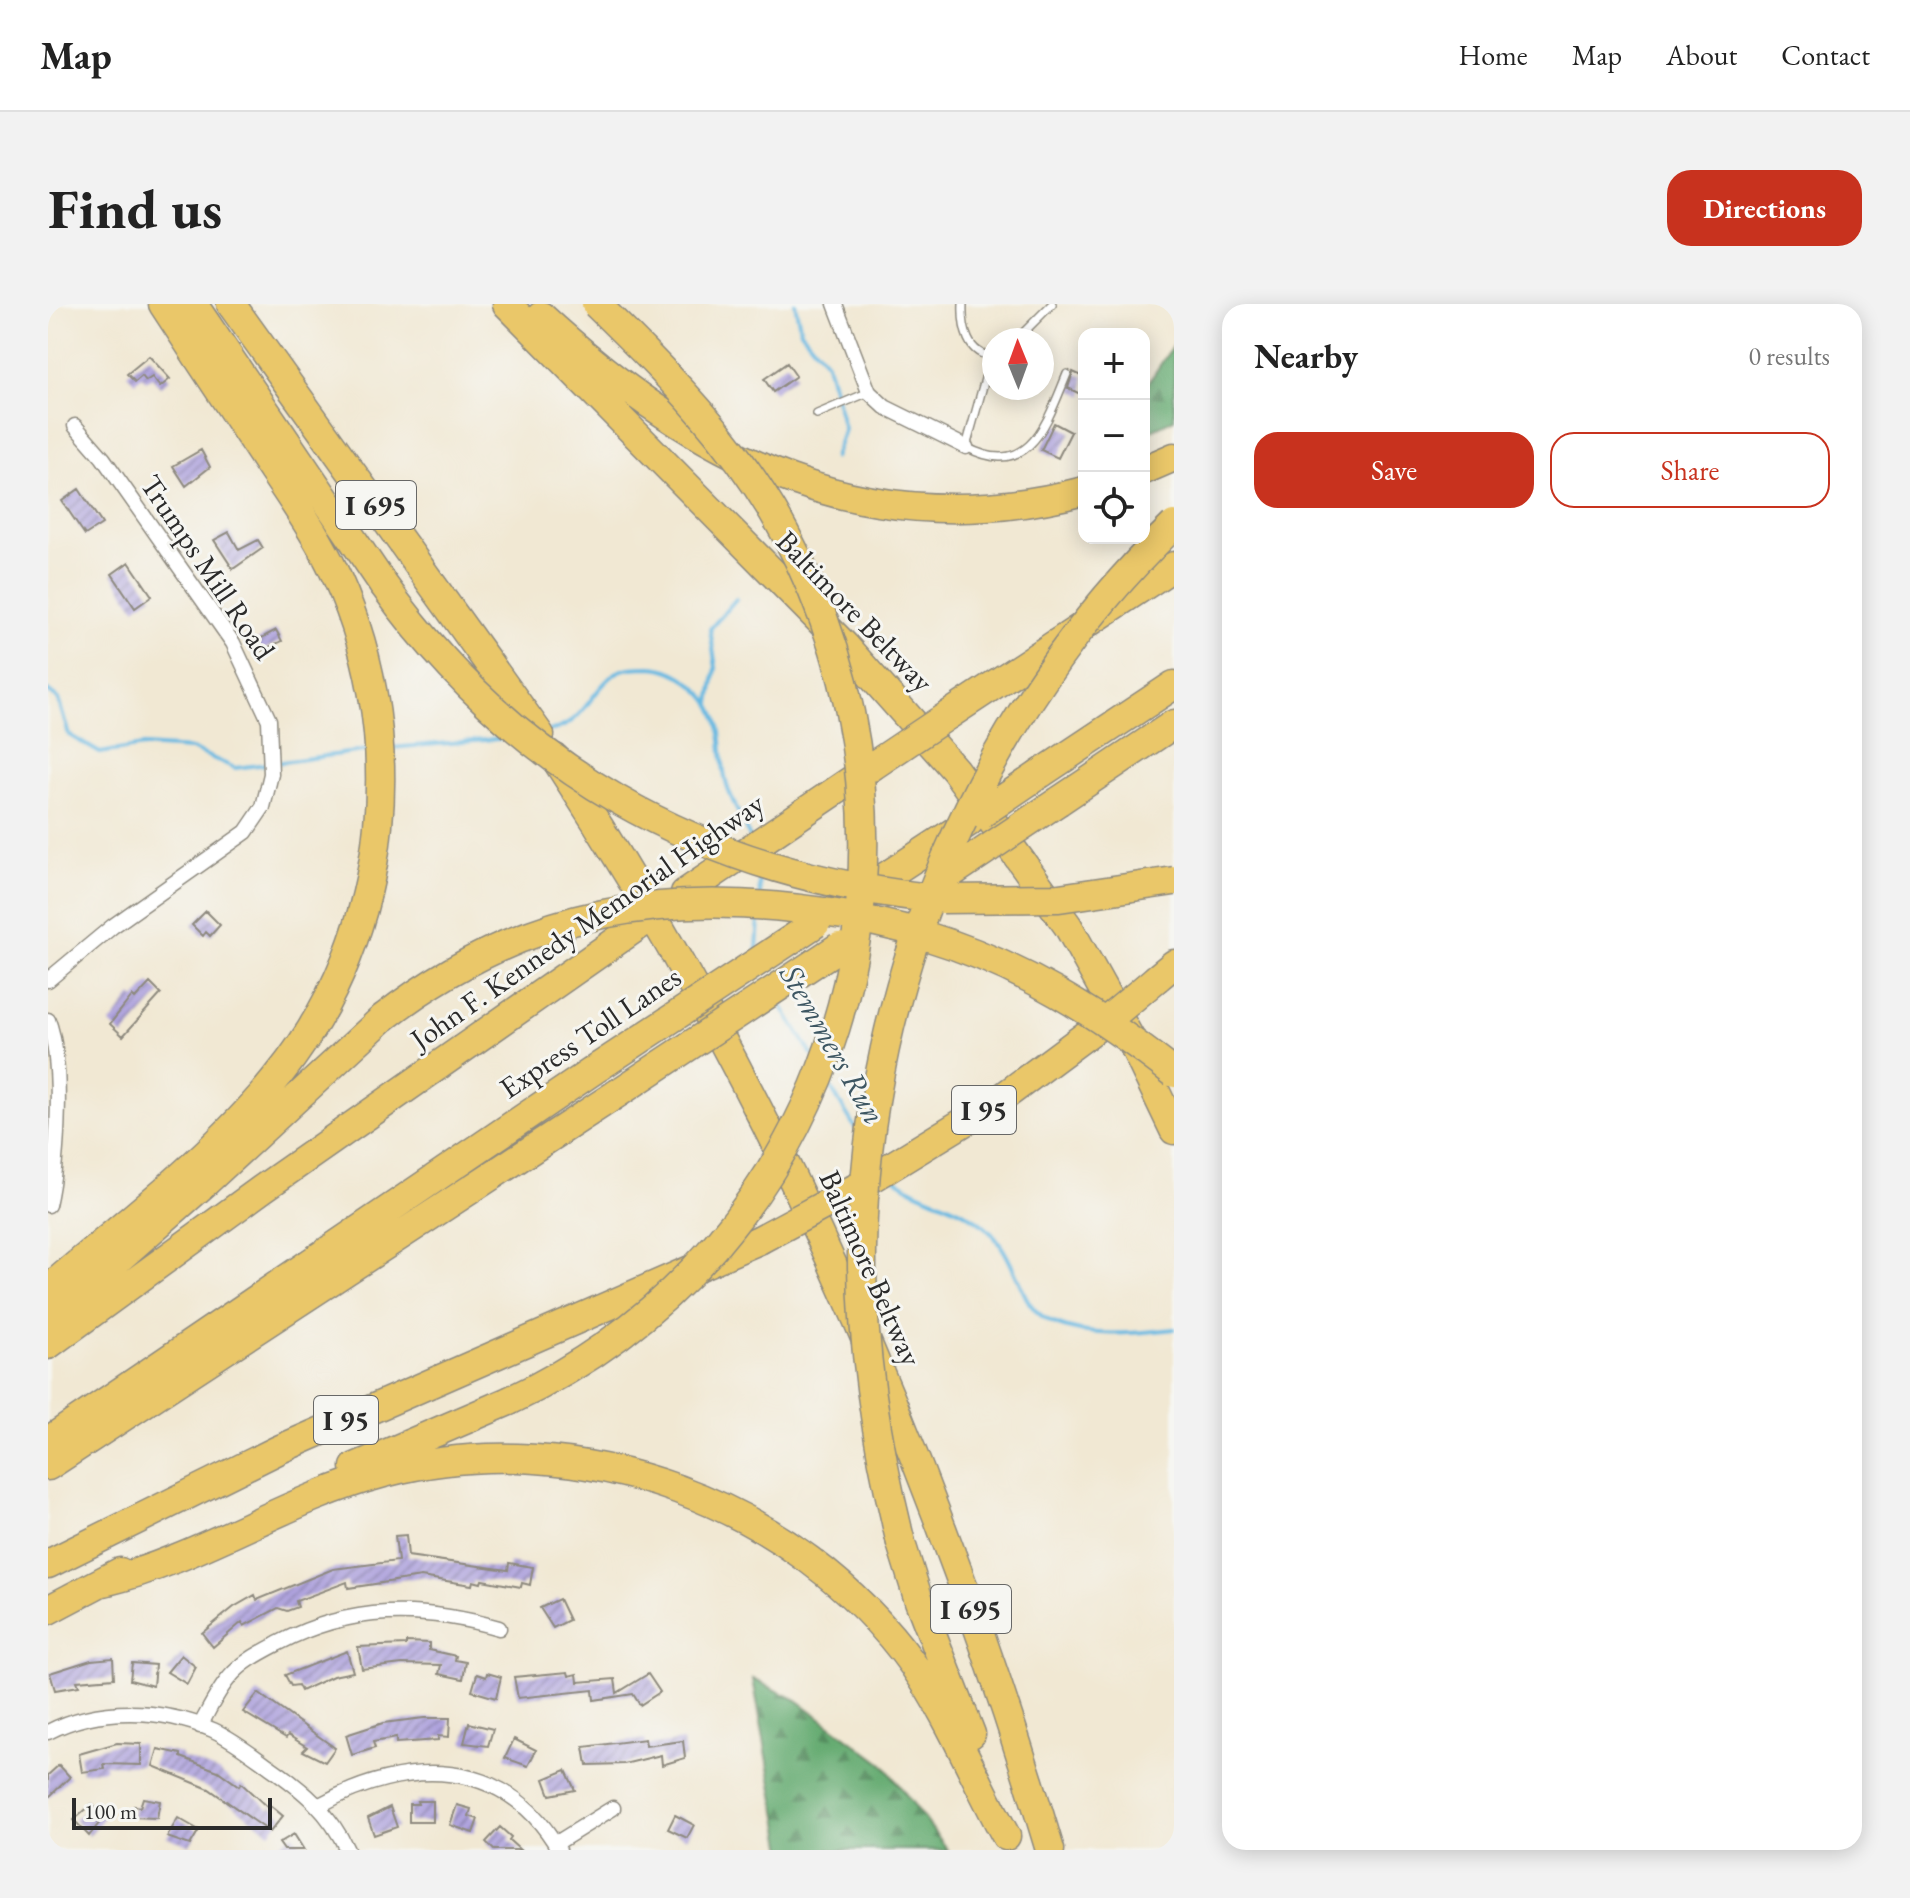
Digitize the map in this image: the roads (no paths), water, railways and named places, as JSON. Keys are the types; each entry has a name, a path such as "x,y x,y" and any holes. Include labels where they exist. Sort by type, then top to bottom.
{"highway":[{"path":"48,1289 235,1124 295,1052 332,990 355,935 371,877 381,792 376,705 349,608 318,542 163,304"},
{"path":"193,304 383,584 451,669 521,736 615,798 721,850 830,883 943,899 1059,898 1174,881"},
{"name":"Baltimore Beltway","path":"231,304 545,743 664,934 777,1147 855,1311 945,1535 1050,1850"},
{"name":"Baltimore Beltway","path":"507,304 845,646 955,770 1068,926 1130,1038 1174,1130"},
{"path":"528,304 618,380 684,428 768,473 811,488 868,501 943,508 1008,506 1078,492"},
{"path":"48,1610 145,1559 509,1401 578,1364 656,1306 724,1236 766,1180 812,1095 837,1026 855,954 864,880 863,807 852,727 832,644 806,576 760,489 717,429 668,374 596,304"},
{"path":"1150,467 1174,457"},
{"path":"1008,1843 919,1601 901,1543 874,1412 862,1253 868,1150 892,1015 938,879 1009,736 1067,647 1129,571 1174,525"},
{"name":"John F. Kennedy Memorial Highway","path":"48,1345 572,971 1174,566"},
{"name":"Express Toll Lanes","path":"48,1441 600,1066 1174,685"},
{"path":"48,1466 1174,724"},
{"path":"48,1321 207,1181 383,1018 471,959 569,920 653,904 757,903 871,921 970,950 1068,998 1174,1073"},
{"name":"I 95","path":"48,1564 278,1450 759,1240 878,1176 962,1124 1055,1060 1166,971"},
{"path":"104,1582 149,1569 316,1496 405,1469 478,1459 524,1459 599,1468 654,1481 725,1509 771,1534 854,1599 889,1636 924,1682 1008,1843"}],"street":[{"path":"835,304 869,392 885,407 966,447"},
{"name":"Trumps Mill Road","path":"48,980 113,926 246,832 263,807 272,758 269,720 233,643 103,458 75,426"},
{"path":"48,1020 56,1059 48,1205"},
{"path":"200,1726 227,1680 245,1663 312,1628 355,1615 412,1610 453,1615 499,1628"},
{"path":"48,1732 76,1720 117,1712 148,1713 200,1726 246,1750 320,1805 347,1850"},
{"path":"320,1805 378,1778 418,1771 451,1772 480,1782 514,1801 557,1847 613,1808"}],"lane":[{"path":"963,304 968,341 982,353"},
{"path":"1028,328 1052,304"},
{"path":"982,392 966,447 982,456 1004,459 1026,448 1046,426 1067,374"},
{"path":"817,414 869,392"}],"waterway":[{"path":"795,304 801,331 827,363 844,429 834,458"},
{"path":"710,703 716,668 710,629 736,599"},
{"name":"Stemmers Run","path":"549,731 571,722 607,681 620,671 651,667 683,677 709,702 714,712 720,731 727,785 750,838"},
{"name":"Stemmers Run","path":"48,691 58,699 69,735 100,753 143,746 191,749 235,768 267,764"},
{"name":"Stemmers Run","path":"390,748 509,738"},
{"name":"Stemmers Run","path":"275,763 370,750"},
{"name":"Stemmers Run","path":"759,874 760,897"},
{"name":"Stemmers Run","path":"757,949 759,918"},
{"name":"Stemmers Run","path":"779,1001 812,1055"},
{"name":"Stemmers Run","path":"826,1080 859,1134"},
{"name":"Stemmers Run","path":"895,1178 917,1192 964,1213 986,1228 1005,1252 1026,1297 1037,1312 1053,1323 1092,1332 1136,1333 1174,1329"}]}
